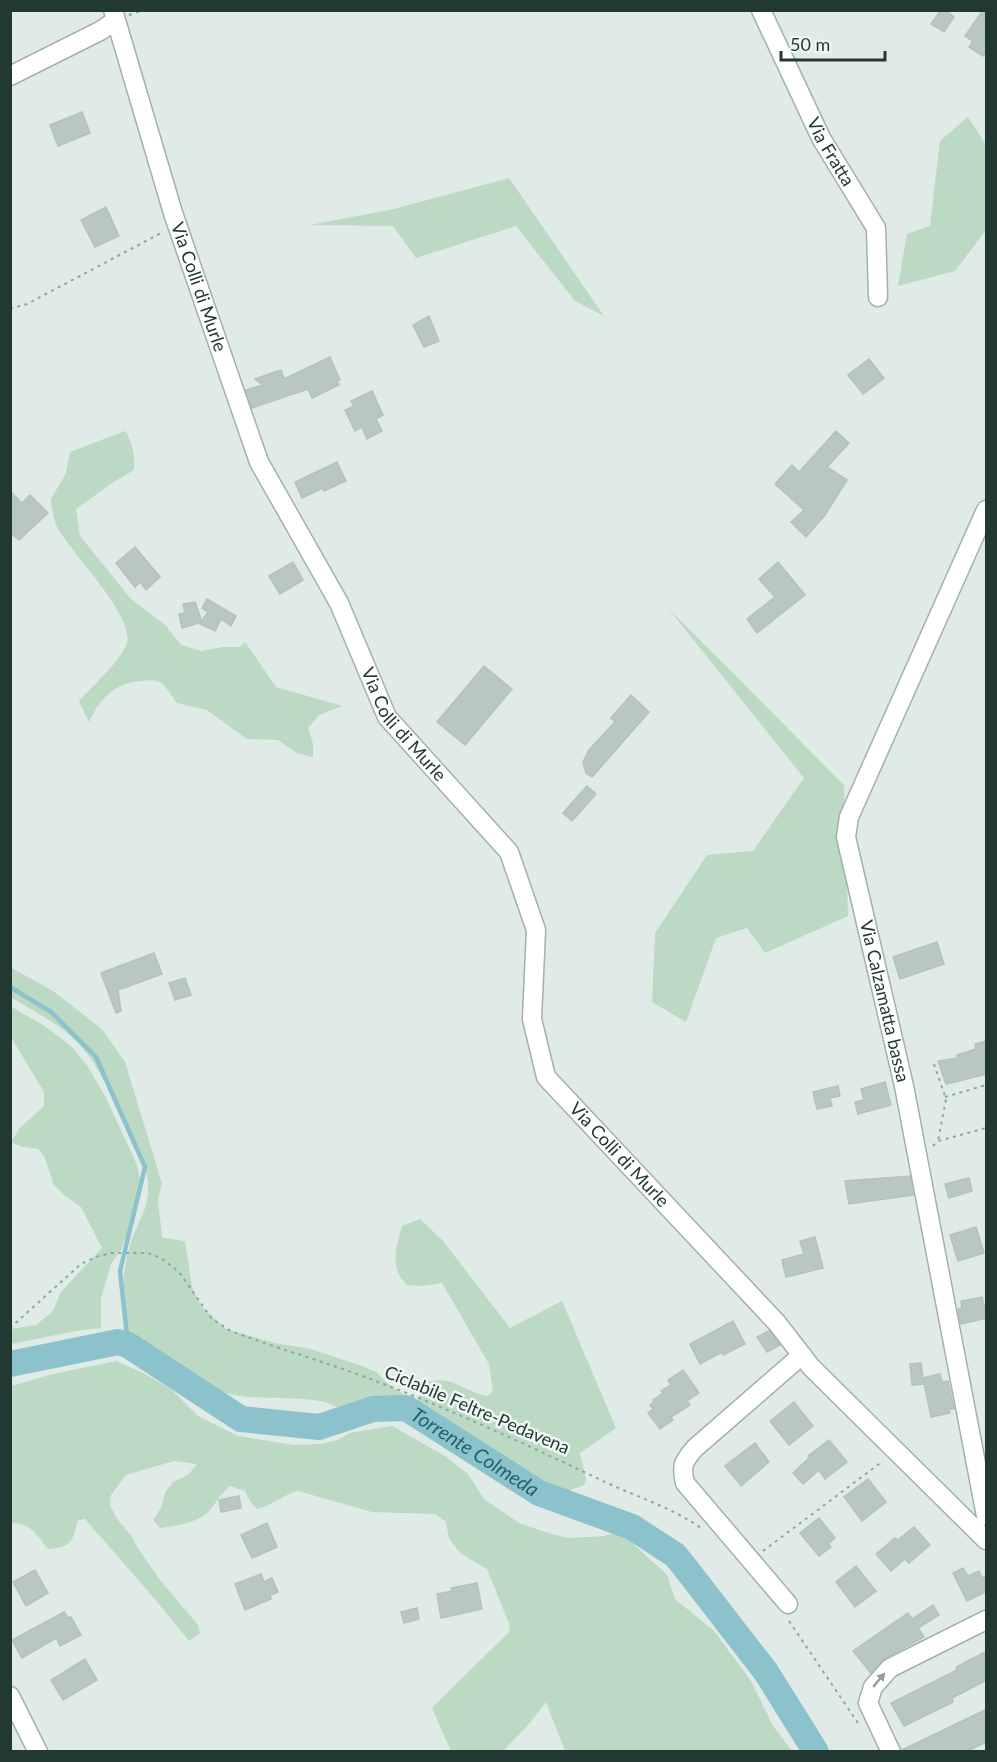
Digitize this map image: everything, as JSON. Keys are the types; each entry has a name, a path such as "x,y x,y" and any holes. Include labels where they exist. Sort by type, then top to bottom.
{"street":[{"name":"Via Fratta","path":"761,10 821,138 876,228 878,297"},
{"path":"10,76 100,31 114,16"},
{"name":"Via Colli di Murle","path":"114,16 177,224 259,462 339,603 387,717 508,852 536,930 532,1019 546,1077 715,1255 777,1323 811,1367 987,1540"},
{"name":"Via Calzamatta bassa","path":"987,510 849,817 846,837 904,1086 987,1516"},
{"path":"786,1609 751,1560 685,1483 682,1468 686,1458 695,1448 802,1355"},
{"path":"891,1752 868,1702 873,1687 890,1668 987,1620"},
{"path":"10,1696 38,1752"}],"path":[{"path":"10,309 27,304 177,224"},
{"path":"934,1064 945,1097 938,1141"},
{"path":"945,1097 987,1085"},
{"path":"918,1159 938,1141 987,1128"},
{"name":"Ciclabile Feltre-Pedavena","path":"10,1328 81,1264 111,1253 148,1253 161,1258 179,1272 212,1319 231,1331 373,1380 435,1405 535,1448 607,1483 651,1500 686,1517 704,1530"},
{"path":"751,1560 897,1451"},
{"path":"786,1609 865,1734"}],"green space":[{"path":"968,117 986,145 986,230 955,271 898,286 907,234 930,226 940,141"},
{"path":"509,178 604,316 575,301 516,226 416,258 393,226 310,225 394,209"},
{"path":"125,431 133,450 134,470 76,509 80,536 131,599 165,625 181,645 201,651 222,647 240,647 245,642 276,687 342,706 319,715 308,728 313,744 313,757 297,753 278,740 247,739 207,710 177,703 164,686 154,681 131,682 116,689 103,699 89,722 79,701 116,661 126,646 127,635 123,620 114,604 57,527 51,499 66,473 70,452"},
{"path":"668,608 844,785 848,916 765,953 747,928 716,938 686,1022 652,1002 655,933 707,855 753,851 804,778"},
{"path":"10,967 53,991 102,1029 125,1062 162,1184 158,1199 162,1237 185,1242 192,1287 201,1306 226,1329 279,1344 307,1348 376,1372 407,1397 405,1412 392,1411 358,1419 335,1406 320,1401 235,1395 185,1377 171,1378 129,1350 124,1309 125,1269 131,1242 147,1200 146,1169 109,1090 91,1059 75,1040 60,1028 11,997"},
{"path":"10,1006 43,1025 70,1045 88,1067 106,1098 137,1165 141,1185 140,1198 121,1250 111,1264 101,1298 101,1328 11,1344 11,1329 36,1325 53,1311 61,1292 102,1248 81,1207 54,1185 44,1156 38,1149 23,1147 11,1142 19,1129 44,1106 44,1092 11,1037"},
{"path":"420,1219 443,1241 510,1328 562,1301 616,1428 580,1453 586,1480 584,1485 563,1493 553,1494 555,1504 481,1457 439,1441 418,1428 414,1413 423,1384 442,1380 488,1396 493,1391 489,1364 442,1283 422,1286 407,1285 398,1272 395,1257 402,1226"},
{"path":"116,1361 171,1389 198,1416 238,1436 293,1445 321,1444 338,1440 350,1433 392,1426 445,1456 468,1474 484,1499 519,1523 568,1538 605,1536 613,1533 629,1540 667,1575 675,1599 714,1631 751,1681 773,1726 792,1751 565,1751 546,1702 503,1751 451,1751 432,1708 509,1632 510,1626 487,1569 460,1553 449,1538 446,1522 435,1514 372,1512 298,1491 257,1509 245,1491 230,1486 209,1511 199,1518 160,1528 153,1520 161,1508 166,1491 173,1482 188,1475 197,1464 174,1461 126,1475 111,1495 110,1505 117,1519 132,1537 160,1580 198,1625 200,1633 189,1641 85,1519 78,1520 70,1542 62,1547 48,1549 29,1527 11,1523 11,1386 53,1374"}],"building":[{"path":"941,10 945,10 954,17 944,32 931,24"},
{"path":"983,10 987,10 987,50 983,56 969,47 973,41 965,36"},
{"path":"82,112 90,133 58,146 50,125"},
{"path":"106,207 119,236 95,247 81,220"},
{"path":"429,316 439,341 424,347 413,325"},
{"path":"330,357 340,380 337,381 339,385 312,398 308,389 252,408 246,390 263,385 255,379 281,370 284,379"},
{"path":"869,359 884,378 863,394 848,375"},
{"path":"372,391 383,415 376,419 382,431 367,439 362,427 355,431 345,410 354,406 351,401"},
{"path":"836,431 849,443 827,467 847,480 825,515 806,537 791,522 804,510 775,484 792,465 799,472"},
{"path":"337,462 346,481 302,498 295,482"},
{"path":"10,491 22,503 30,495 48,513 19,540 10,532"},
{"path":"135,547 160,577 146,590 140,582 135,587 116,563"},
{"path":"293,562 303,580 280,594 269,576"},
{"path":"778,562 805,595 757,633 747,619 775,597 759,579"},
{"path":"207,599 236,616 231,626 221,619 215,631 200,624 208,612 202,608"},
{"path":"195,602 202,622 182,628 179,614 185,613 183,604"},
{"path":"484,666 512,689 465,745 437,722"},
{"path":"631,695 649,712 592,777 586,773 583,762 589,750 615,722 611,718"},
{"path":"587,786 596,794 572,821 563,813"},
{"path":"937,942 944,964 900,979 893,957"},
{"path":"154,953 162,974 118,990 121,1011 116,1013 101,973"},
{"path":"185,978 191,995 175,1000 169,983"},
{"path":"987,1041 987,1074 946,1084 938,1061 958,1058 957,1055 976,1049 975,1044"},
{"path":"885,1082 891,1105 858,1114 855,1102 864,1100 861,1089"},
{"path":"838,1086 840,1096 830,1098 832,1106 817,1109 813,1092"},
{"path":"910,1176 913,1195 849,1204 845,1181"},
{"path":"969,1178 972,1191 949,1198 945,1184"},
{"path":"976,1227 984,1253 958,1261 950,1235"},
{"path":"815,1237 823,1268 786,1277 782,1260 804,1254 800,1241"},
{"path":"982,1297 987,1318 961,1324 958,1309 962,1308 961,1301"},
{"path":"733,1321 745,1344 723,1355 722,1352 700,1364 690,1344"},
{"path":"769,1331 780,1345 767,1352 757,1337"},
{"path":"921,1363 924,1384 912,1385 910,1364"},
{"path":"683,1370 699,1393 687,1401 690,1405 671,1417 673,1420 660,1429 648,1413 653,1409 650,1405 663,1393 661,1391 671,1385 668,1380"},
{"path":"940,1374 942,1382 948,1381 954,1409 949,1409 950,1413 931,1417 923,1378"},
{"path":"794,1402 813,1426 789,1445 770,1421"},
{"path":"829,1440 847,1462 825,1479 819,1470 803,1484 793,1473 809,1458 808,1456"},
{"path":"755,1443 769,1462 741,1486 725,1466"},
{"path":"868,1479 886,1502 862,1521 844,1497"},
{"path":"239,1496 241,1508 221,1512 219,1500"},
{"path":"819,1518 835,1538 828,1544 831,1547 819,1556 800,1533"},
{"path":"267,1523 277,1547 252,1558 241,1535"},
{"path":"914,1527 930,1545 909,1563 905,1559 891,1571 876,1554 895,1538 898,1540"},
{"path":"856,1566 876,1591 855,1607 836,1582"},
{"path":"963,1568 968,1576 979,1571 982,1578 987,1576 987,1591 967,1601 953,1573"},
{"path":"35,1570 48,1593 26,1606 13,1582"},
{"path":"261,1574 264,1582 272,1578 278,1592 270,1595 271,1599 245,1610 235,1584"},
{"path":"477,1583 482,1609 441,1618 437,1594 452,1591 451,1588"},
{"path":"933,1605 939,1615 918,1628 924,1637 885,1658 871,1673 853,1651 908,1613 912,1619"},
{"path":"417,1608 419,1619 404,1623 401,1612"},
{"path":"64,1612 68,1618 71,1617 81,1635 60,1646 56,1638 22,1658 12,1640"},
{"path":"987,1651 987,1680 952,1698 953,1702 904,1726 891,1703 957,1670 956,1667"},
{"path":"85,1659 97,1680 63,1700 51,1680"},
{"path":"987,1709 987,1742 965,1752 902,1752 902,1750"}],"waterway":[{"path":"10,987 51,1012 96,1057 145,1167 120,1271 128,1345"},
{"name":"Torrente Colmeda","path":"10,1364 118,1342 128,1345 241,1419 319,1427 373,1409 406,1408 539,1493 632,1527 675,1555 766,1672 816,1752"}]}
